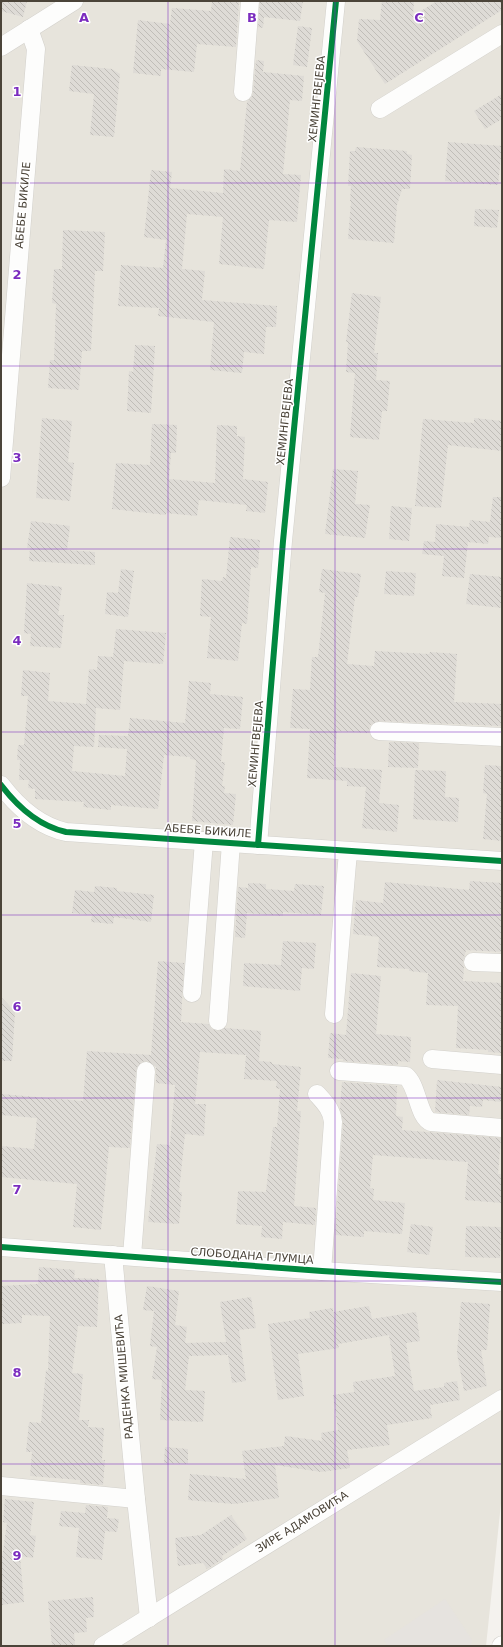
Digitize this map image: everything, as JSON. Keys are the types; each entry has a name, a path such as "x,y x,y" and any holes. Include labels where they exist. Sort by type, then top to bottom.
{"street":[{"path":"1,47 74,1"},
{"path":"243,92 250,1"},
{"name":"ХЕМИНГВЕЈЕВА","path":"258,845 283,541 336,1"},
{"name":"АБЕБЕ БИКИЛЕ","path":"1,478 36,49 29,29"},
{"path":"380,109 502,34"},
{"path":"379,731 502,738"},
{"name":"АБЕБЕ БИКИЛЕ","path":"1,785 7,805 48,826 66,832 348,852 502,861"},
{"path":"192,993 204,841"},
{"path":"218,1021 230,843"},
{"path":"334,1014 348,852"},
{"path":"473,962 502,963"},
{"path":"432,1059 502,1065"},
{"path":"132,1256 146,1071"},
{"path":"339,1071 406,1076 412,1083 424,1115 428,1121 502,1128"},
{"name":"СЛОБОДАНА ГЛУМЦА","path":"317,1094 332,1114 333,1122 322,1271"},
{"name":"СЛОБОДАНА ГЛУМЦА","path":"1,1247 322,1271 502,1282"},
{"name":"РАДЕНКА МИШЕВИЋА","path":"113,1255 149,1618"},
{"name":"ЗИРЕ АДАМОВИЋА","path":"103,1646 502,1398"},
{"path":"1,1486 136,1499"}],"shaded area":[{"path":"1,1 502,1 502,1494 486,1646 1,1646"},
{"path":"445,1599 472,1640 471,1646 388,1646 384,1640"}],"building":[{"path":"1,1 27,1 23,17 1,11"},
{"path":"212,1 239,1 236,47 197,44 194,72 161,69 161,76 133,73 138,20 170,24 172,8 211,11"},
{"path":"260,1 303,1 300,21 264,17 263,28 258,27"},
{"path":"382,1 414,1 413,16 437,1 502,1 502,10 385,84 357,41 359,19 380,20"},
{"path":"298,26 312,28 307,67 293,65"},
{"path":"256,60 264,61 263,72 304,76 302,101 290,100 283,174 301,175 297,222 269,220 264,269 219,264 223,217 187,214 182,269 205,271 202,300 277,306 276,327 266,327 264,354 244,352 242,373 210,370 214,322 158,316 159,308 118,306 121,265 163,268 166,240 144,237 151,170 172,172 170,188 223,193 224,169 240,171 247,102 253,93"},
{"path":"72,65 112,69 120,74 114,137 90,135 94,94 69,91"},
{"path":"502,94 502,119 485,129 474,111"},
{"path":"448,142 502,146 498,185 445,181"},
{"path":"356,147 407,151 407,154 412,155 410,189 402,189 397,205 394,243 348,239 351,201 351,186 348,186 350,151 355,151"},
{"path":"475,209 499,210 497,228 474,226"},
{"path":"63,230 105,232 103,271 95,271 91,351 82,351 79,390 48,388 50,360 54,360 56,304 52,303 54,269 62,269"},
{"path":"352,293 381,297 374,353 378,353 376,380 390,381 387,411 382,411 379,440 350,437 355,373 346,372 348,342 346,342"},
{"path":"135,345 155,346 151,413 127,411 129,371 133,372"},
{"path":"42,418 72,421 68,462 74,463 70,501 36,498"},
{"path":"474,418 502,421 502,451 448,445 441,508 415,506 423,419 474,423"},
{"path":"152,424 177,425 176,453 171,453 169,479 215,483 217,425 237,426 237,436 245,437 243,479 268,482 265,513 246,511 247,505 199,500 197,516 166,513 166,515 112,509 116,463 150,465"},
{"path":"333,469 358,471 355,504 370,505 365,538 325,534"},
{"path":"493,497 502,497 502,538 489,537 488,544 468,542 464,578 442,576 444,556 422,554 424,541 435,542 436,524 469,527 470,520 490,522"},
{"path":"391,506 412,508 409,541 389,539"},
{"path":"31,521 70,526 67,550 95,552 95,565 29,561 30,548 27,548"},
{"path":"230,537 260,540 258,568 251,567 247,624 242,623 238,661 207,658 211,617 200,616 202,579 222,581 223,577 226,578"},
{"path":"121,569 134,571 128,617 105,614 107,592 118,593"},
{"path":"322,569 361,574 358,597 355,597 347,664 374,666 375,651 457,654 454,702 502,704 502,726 380,721 370,725 369,733 337,731 334,767 382,770 379,803 399,805 397,832 362,828 366,787 347,786 347,781 307,778 310,729 290,728 293,689 310,690 312,657 318,657 325,593 319,592"},
{"path":"386,571 416,573 414,596 384,594"},
{"path":"470,574 502,577 502,608 466,604"},
{"path":"27,583 62,587 58,615 64,615 61,648 30,646 31,634 24,633"},
{"path":"116,629 166,633 163,664 124,661 120,710 96,708 94,747 74,746 72,771 125,776 127,749 98,747 99,735 128,736 130,718 185,723 189,681 211,683 210,694 243,697 240,729 224,728 221,762 225,762 222,786 225,786 224,793 236,794 233,825 192,821 196,760 190,759 190,757 164,755 158,809 111,805 111,810 83,807 84,802 35,799 35,789 28,788 29,780 19,780 20,760 17,760 18,745 24,745 28,696 21,696 23,670 50,673 48,701 86,704 89,669 97,670 98,656 113,657"},
{"path":"389,742 419,743 418,768 388,767"},
{"path":"485,765 502,766 502,841 483,839 487,794 483,793"},
{"path":"415,770 446,771 445,797 459,798 458,822 413,819"},
{"path":"470,881 502,883 502,952 466,950 463,962 463,981 502,983 502,1053 488,1052 488,1050 456,1048 458,1006 426,1005 428,973 409,971 409,969 377,967 379,937 353,934 356,900 383,903 385,882 469,890"},
{"path":"248,883 266,884 266,889 294,891 295,884 324,886 321,915 283,912 283,916 247,913 245,938 235,937 238,887 248,888"},
{"path":"95,886 117,888 117,891 154,895 151,922 114,917 113,924 91,922 92,915 72,913 75,890 94,892"},
{"path":"283,941 316,943 314,969 302,968 300,991 243,986 244,963 281,965"},
{"path":"158,961 184,963 181,1022 208,1024 212,1029 217,1031 225,1028 261,1031 259,1061 301,1067 297,1111 301,1111 294,1206 316,1208 315,1225 283,1222 282,1239 261,1237 262,1226 236,1224 238,1191 266,1192 273,1127 277,1127 280,1089 276,1088 277,1081 244,1079 246,1055 200,1052 195,1104 206,1104 204,1136 185,1134 179,1192 182,1192 179,1224 148,1222 157,1144 170,1145 175,1085 156,1083 156,1067 147,1061 141,1062 136,1070 130,1148 109,1147 101,1230 73,1227 77,1184 1,1177 1,1146 34,1149 37,1118 1,1115 1,1094 83,1101 87,1051 151,1055"},
{"path":"351,973 381,976 376,1034 411,1037 410,1062 398,1061 398,1065 343,1061 343,1059 328,1058 330,1033 346,1035"},
{"path":"1,997 15,1012 12,1061 1,1061"},
{"path":"437,1080 502,1087 502,1102 483,1100 482,1107 470,1106 469,1115 435,1112"},
{"path":"342,1082 397,1086 396,1116 403,1117 402,1130 501,1138 498,1174 502,1174 502,1203 465,1200 468,1162 373,1155 370,1188 374,1189 373,1200 405,1203 402,1234 364,1231 364,1237 335,1235 343,1123 340,1108"},
{"path":"411,1224 433,1227 429,1255 407,1252"},
{"path":"466,1226 501,1227 500,1258 465,1257"},
{"path":"39,1267 75,1270 74,1278 99,1279 97,1327 78,1326 72,1373 83,1374 79,1420 89,1420 88,1427 104,1428 102,1460 105,1460 103,1485 80,1483 80,1480 30,1476 32,1452 26,1452 29,1422 41,1423 46,1370 48,1371 50,1316 22,1315 22,1323 1,1324 1,1286 38,1284"},
{"path":"147,1286 179,1291 175,1325 187,1327 185,1343 226,1342 220,1302 251,1297 256,1328 239,1330 246,1381 232,1383 228,1355 189,1356 185,1390 205,1391 203,1422 160,1420 162,1380 152,1379 157,1347 150,1346 154,1311 143,1310"},
{"path":"461,1302 490,1304 487,1350 481,1350 487,1386 464,1391 457,1353"},
{"path":"369,1306 372,1319 416,1312 420,1341 406,1343 414,1391 444,1387 444,1383 457,1381 460,1400 430,1405 432,1418 387,1425 390,1445 347,1450 350,1468 321,1472 275,1465 279,1498 234,1504 188,1500 190,1474 246,1479 242,1451 284,1446 285,1436 322,1441 321,1433 338,1430 333,1395 354,1392 353,1382 395,1376 389,1335 338,1344 339,1348 298,1354 304,1396 278,1400 268,1324 310,1318 309,1312 333,1308 333,1312"},
{"path":"165,1447 188,1449 188,1464 164,1463"},
{"path":"5,1499 34,1502 30,1535 36,1536 33,1558 20,1556 24,1602 1,1605 1,1565 7,1523 3,1522"},
{"path":"86,1505 108,1507 107,1518 119,1519 117,1532 105,1531 102,1560 76,1557 79,1528 59,1526 61,1511 85,1513"},
{"path":"231,1515 247,1539 222,1556 223,1559 207,1569 203,1563 178,1566 175,1538 201,1535"},
{"path":"93,1597 94,1617 86,1618 87,1632 74,1633 75,1645 52,1646 48,1601"}],"cycle path":[{"path":"258,845 283,541 336,1"},
{"path":"1,785 21,808 29,814 47,825 66,832 502,861"},
{"path":"1,1247 322,1271 502,1282"}]}
